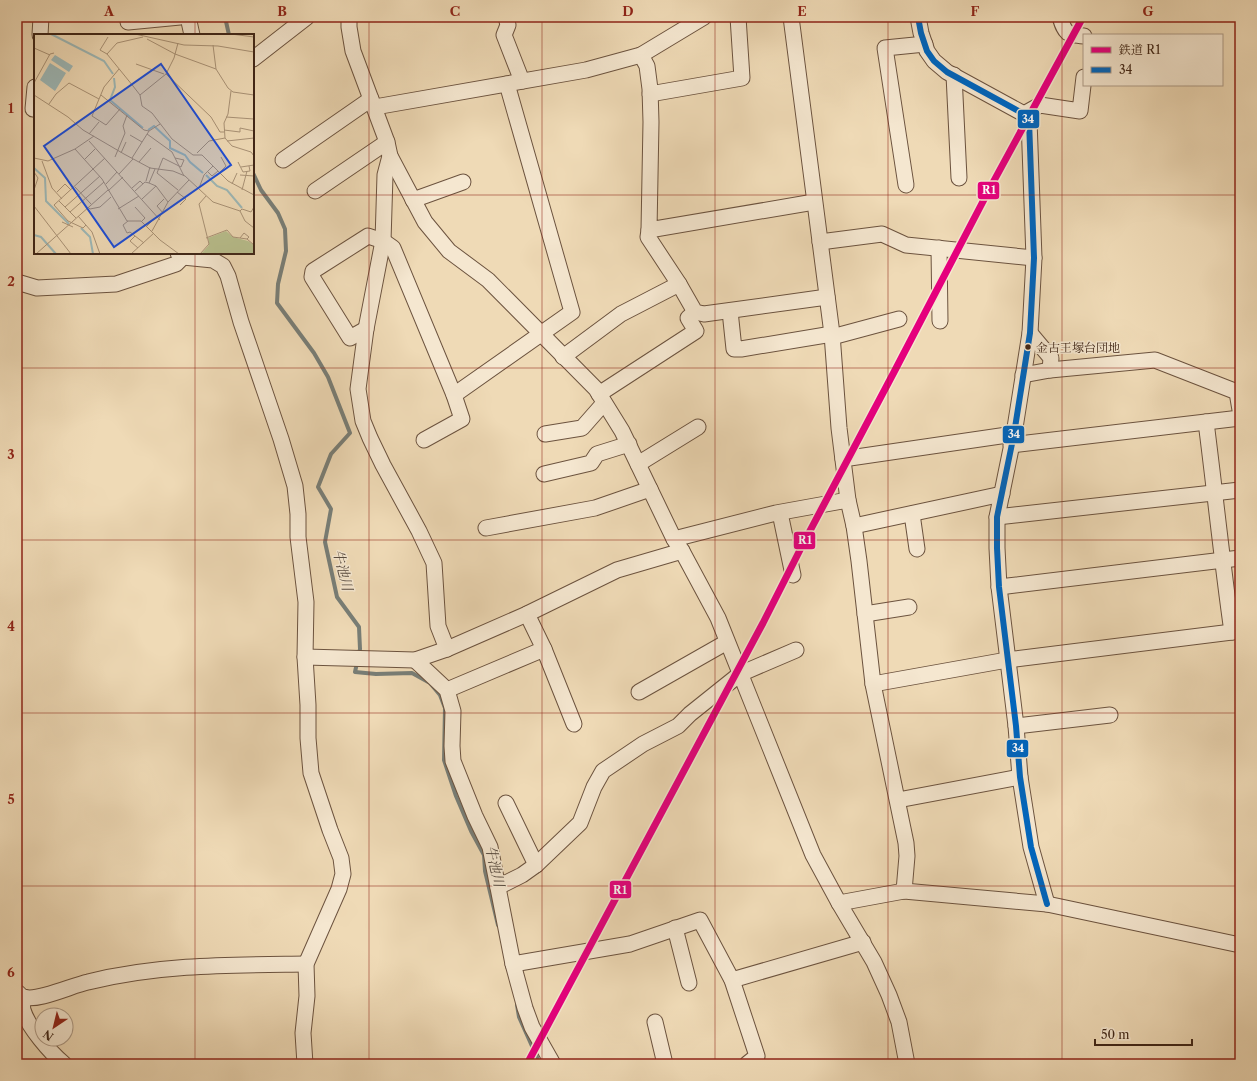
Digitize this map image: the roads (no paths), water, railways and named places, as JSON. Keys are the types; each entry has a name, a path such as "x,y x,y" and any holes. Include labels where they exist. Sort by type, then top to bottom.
{"street":[{"path":"40,34 41,17"},
{"path":"128,25 180,17"},
{"path":"188,17 192,34"},
{"path":"254,58 307,17"},
{"path":"349,17 353,51 373,103 388,149 413,200 426,222 449,251 488,280 602,398 629,444 678,545 718,618 810,848 838,903 863,942 889,995 898,1022 907,1064"},
{"path":"506,17 508,26 504,35 522,81"},
{"path":"283,160 373,103 507,84 586,70 641,56 704,17"},
{"path":"650,94 742,78 738,17"},
{"path":"791,17 797,53 814,202 832,336 839,428 848,500 854,526 873,684 906,843 907,856 904,891"},
{"path":"918,17 921,33 927,50 934,61 947,72 1024,114 1029,120 1034,258 1030,333 997,517 999,587 1016,726 1020,777 1032,847 1047,904"},
{"path":"1060,17 1065,31 1068,34 1083,36"},
{"path":"906,185 885,48 925,44"},
{"path":"641,56 647,66 650,94 651,122 648,237 679,284 695,312 704,314 827,298"},
{"path":"954,75 959,178"},
{"path":"454,395 572,312 507,84"},
{"path":"1024,114 1040,106 1080,111 1083,86"},
{"path":"33,109 34,98"},
{"path":"315,191 388,149"},
{"path":"388,149 385,175 383,241 366,329 358,389 363,421 383,465 419,531 434,564 438,626 447,649"},
{"path":"413,200 463,182"},
{"path":"649,230 814,202"},
{"path":"820,242 882,234 906,245 1034,258"},
{"path":"366,329 350,338 312,278 313,272 368,236 383,241 393,248 454,395 462,419 424,440"},
{"path":"938,248 940,322"},
{"path":"17,282 37,288 116,284 176,264 180,255 213,260 223,266 228,276 241,322 295,486 298,514 298,537 306,602 305,657 311,773 341,858 343,874 339,888 306,964 307,996 303,1033 305,1064"},
{"path":"563,357 621,314 679,284"},
{"path":"730,311 734,349 741,350 832,336 899,319"},
{"path":"545,434 582,428 602,398 696,331 688,318 695,312"},
{"path":"1030,333 1051,358 1050,370"},
{"path":"1023,375 1050,370 1155,360 1237,392 1240,410"},
{"path":"843,459 1012,440 1240,418"},
{"path":"873,684 1007,660 1236,632 1222,560 1206,422"},
{"path":"638,464 698,427"},
{"path":"544,474 591,463 597,454 629,444"},
{"path":"486,528 595,508 650,489"},
{"path":"997,517 1240,490"},
{"path":"854,526 1002,494"},
{"path":"305,657 415,660 447,649 527,614 617,570 678,545 780,512 848,500"},
{"path":"780,512 793,575"},
{"path":"912,514 917,549"},
{"path":"999,587 1240,558"},
{"path":"865,614 909,607"},
{"path":"527,614 544,649 574,724"},
{"path":"639,692 727,642"},
{"path":"447,690 544,649"},
{"path":"498,887 522,876 536,865 580,823 594,787 603,771 643,744 678,726 690,714 740,674 796,650"},
{"path":"415,660 447,690 453,711 453,761 475,816 490,847 513,964 525,1008 532,1027 553,1064"},
{"path":"1016,726 1110,715"},
{"path":"898,800 1020,777"},
{"path":"506,803 536,865"},
{"path":"838,903 904,891 1047,904 1240,945"},
{"path":"513,964 630,944 700,920 732,980 757,1056 748,1064"},
{"path":"675,928 689,983"},
{"path":"732,980 863,942"},
{"path":"64,1064 42,1042 31,1025 23,1009 20,994 35,998 88,982 134,973 204,966 306,964"},
{"path":"656,1022 665,1064"}],"waterway":[{"name":"牛池川","path":"225,17 229,34"},
{"name":"牛池川","path":"254,175 261,190 278,213 285,229 286,251 278,284 277,303 314,353 328,377 350,433 331,454 318,487 331,509 325,542 337,597 359,627 360,649 355,672 376,674 412,673 430,683 440,695 445,708 444,760 456,796 471,831 484,855 485,871 498,925"},
{"name":"牛池川","path":"517,1005 519,1017 540,1064"}],"rail line":[{"name":"R1","path":"527,1064 763,623 990,188 1083,17"}],"place":[{"name":"金古王塚台団地","path":"1028,347"}]}
